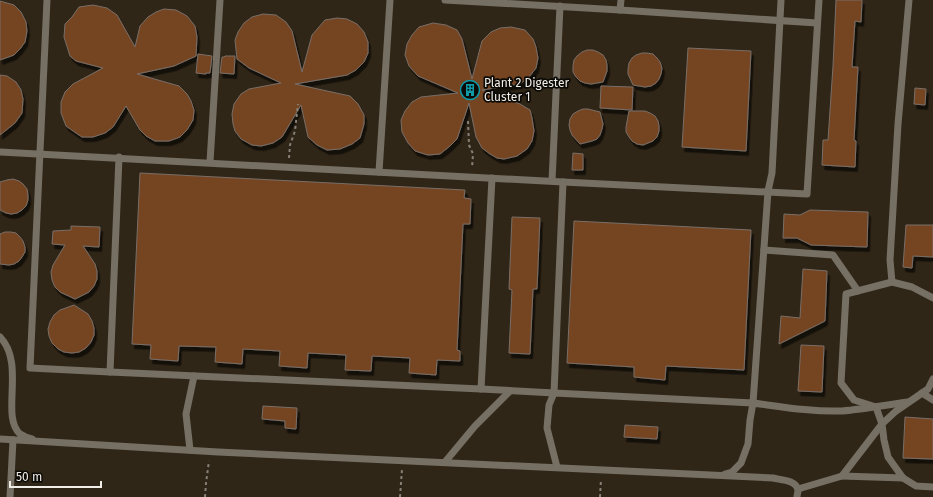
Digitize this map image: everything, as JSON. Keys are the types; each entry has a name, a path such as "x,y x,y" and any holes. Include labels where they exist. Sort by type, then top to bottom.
{"lane":[{"path":"47,0 30,368 753,403 804,410 841,411 908,402"},
{"path":"210,162 220,0"},
{"path":"379,172 390,0"},
{"path":"445,0 481,1 817,23"},
{"path":"620,10 621,0"},
{"path":"720,476 732,472 741,463 748,444 753,403 768,191 772,173 780,0"},
{"path":"0,152 807,194 819,0"},
{"path":"892,282 890,260 898,124 909,0"},
{"path":"552,181 560,6"},
{"path":"110,372 119,158"},
{"path":"481,389 492,178"},
{"path":"557,467 547,428 549,405 554,393 563,182"},
{"path":"764,250 834,255 858,291"},
{"path":"876,407 854,400 841,383 846,294 892,282 912,287 933,298"},
{"path":"0,337 9,351 12,370 11,412 14,426 20,434 38,441"},
{"path":"190,450 186,414 194,376"},
{"path":"842,476 882,424 896,411 928,389 933,379"},
{"path":"445,462 475,426 510,391"},
{"path":"922,393 933,400"},
{"path":"876,407 882,424 888,457 903,478 916,486 933,487"},
{"path":"0,439 218,452 772,478 793,483 797,493 842,476 903,478"},
{"path":"10,497 13,440"}],"path":[{"path":"289,167 290,145 295,131 298,104"},
{"path":"468,121 469,144 473,154 471,177"},
{"path":"205,497 209,462 218,452"},
{"path":"400,497 402,460"},
{"path":"600,497 602,470"}],"shaded area":[{"path":"0,0 933,0 933,497 0,497"}],"building":[{"path":"836,0 862,0 861,22 855,21 852,67 858,67 854,140 856,141 855,167 822,165 823,140 828,140"},
{"path":"0,1 14,5 21,12 26,22 27,31 25,42 20,49 14,55 0,60"},
{"path":"93,5 107,8 117,15 135,47 140,26 148,17 164,9 176,10 187,16 195,26 197,37 196,56 174,66 137,74 179,86 187,94 194,110 193,120 187,130 180,137 169,141 155,141 146,136 140,130 126,106 113,127 105,133 93,137 82,137 66,126 61,113 61,102 65,92 73,84 103,68 76,61 70,56 64,37 65,24 79,7"},
{"path":"263,14 276,15 286,22 292,31 302,72 312,35 325,20 337,18 347,19 357,24 364,32 368,42 368,53 364,62 356,70 347,75 295,84 350,96 358,104 364,115 364,124 360,138 352,144 340,149 327,150 317,145 308,137 301,105 282,137 273,143 261,146 252,145 241,139 235,131 232,114 234,104 241,94 249,89 281,83 249,68 237,59 235,40 238,32 244,23 252,17"},
{"name":"Plant 2 Digester Cluster 1","path":"433,23 446,25 457,30 462,39 472,79 482,41 491,32 500,28 511,27 525,30 533,39 538,58 536,68 529,77 520,84 482,90 520,104 530,110 534,131 532,141 527,149 517,156 504,159 497,158 482,148 476,137 469,103 457,139 440,154 428,155 415,151 408,143 402,132 401,120 405,111 412,102 421,97 458,93 418,76 409,66 405,55 407,44 419,27"},
{"path":"688,48 751,51 746,151 682,147"},
{"path":"587,50 598,52 603,55 606,60 607,71 603,82 591,84 585,83 580,81 573,72 574,60 582,52"},
{"path":"642,53 653,54 660,62 662,68 659,79 651,86 645,87 633,85 628,74 629,63 632,58"},
{"path":"198,54 212,56 210,73 196,73"},
{"path":"235,56 234,74 220,73 222,57"},
{"path":"0,75 7,76 16,82 21,90 23,99 22,113 15,123 0,135"},
{"path":"601,86 633,87 632,110 600,108"},
{"path":"915,88 926,89 925,105 914,104"},
{"path":"583,109 600,112 603,124 600,135 597,139 580,144 572,135 569,125 573,114"},
{"path":"629,111 645,111 655,116 658,121 659,131 657,137 653,141 643,145 632,141 626,132"},
{"path":"573,153 583,154 583,170 572,170"},
{"path":"140,173 465,190 464,198 471,199 470,224 463,224 457,350 460,351 460,361 437,360 436,375 409,373 410,358 372,356 371,371 345,370 346,355 308,353 307,368 279,366 280,351 243,349 242,364 215,362 216,347 179,346 178,361 150,359 151,345 132,344"},
{"path":"13,179 19,181 27,189 28,200 26,206 22,210 11,214 0,210 0,182"},
{"path":"810,210 868,212 867,247 811,245 797,238 783,238 784,214 800,215"},
{"path":"512,217 540,218 537,289 533,289 530,354 509,353 512,290 509,289"},
{"path":"574,221 751,230 744,370 666,366 665,380 634,377 634,367 567,363"},
{"path":"906,225 933,225 933,257 913,256 912,268 903,267"},
{"path":"71,226 100,227 99,247 83,246 95,264 97,279 89,292 75,299 60,292 55,287 51,272 53,265 65,245 52,244 53,231 71,230"},
{"path":"5,232 16,233 23,241 25,247 25,252 19,261 9,265 0,264 0,234"},
{"path":"803,269 827,271 825,321 779,344 781,316 800,318"},
{"path":"74,305 88,314 94,328 94,335 86,348 79,352 64,352 52,343 48,329 54,315 60,310"},
{"path":"801,345 824,346 822,392 798,391"},
{"path":"263,406 297,408 296,429 285,428 285,421 262,419"},
{"path":"905,417 933,419 933,459 903,458"},
{"path":"625,425 658,427 657,439 624,437"}],"place":[{"name":"Plant 2 Digester Cluster 1","path":"470,90"}]}
